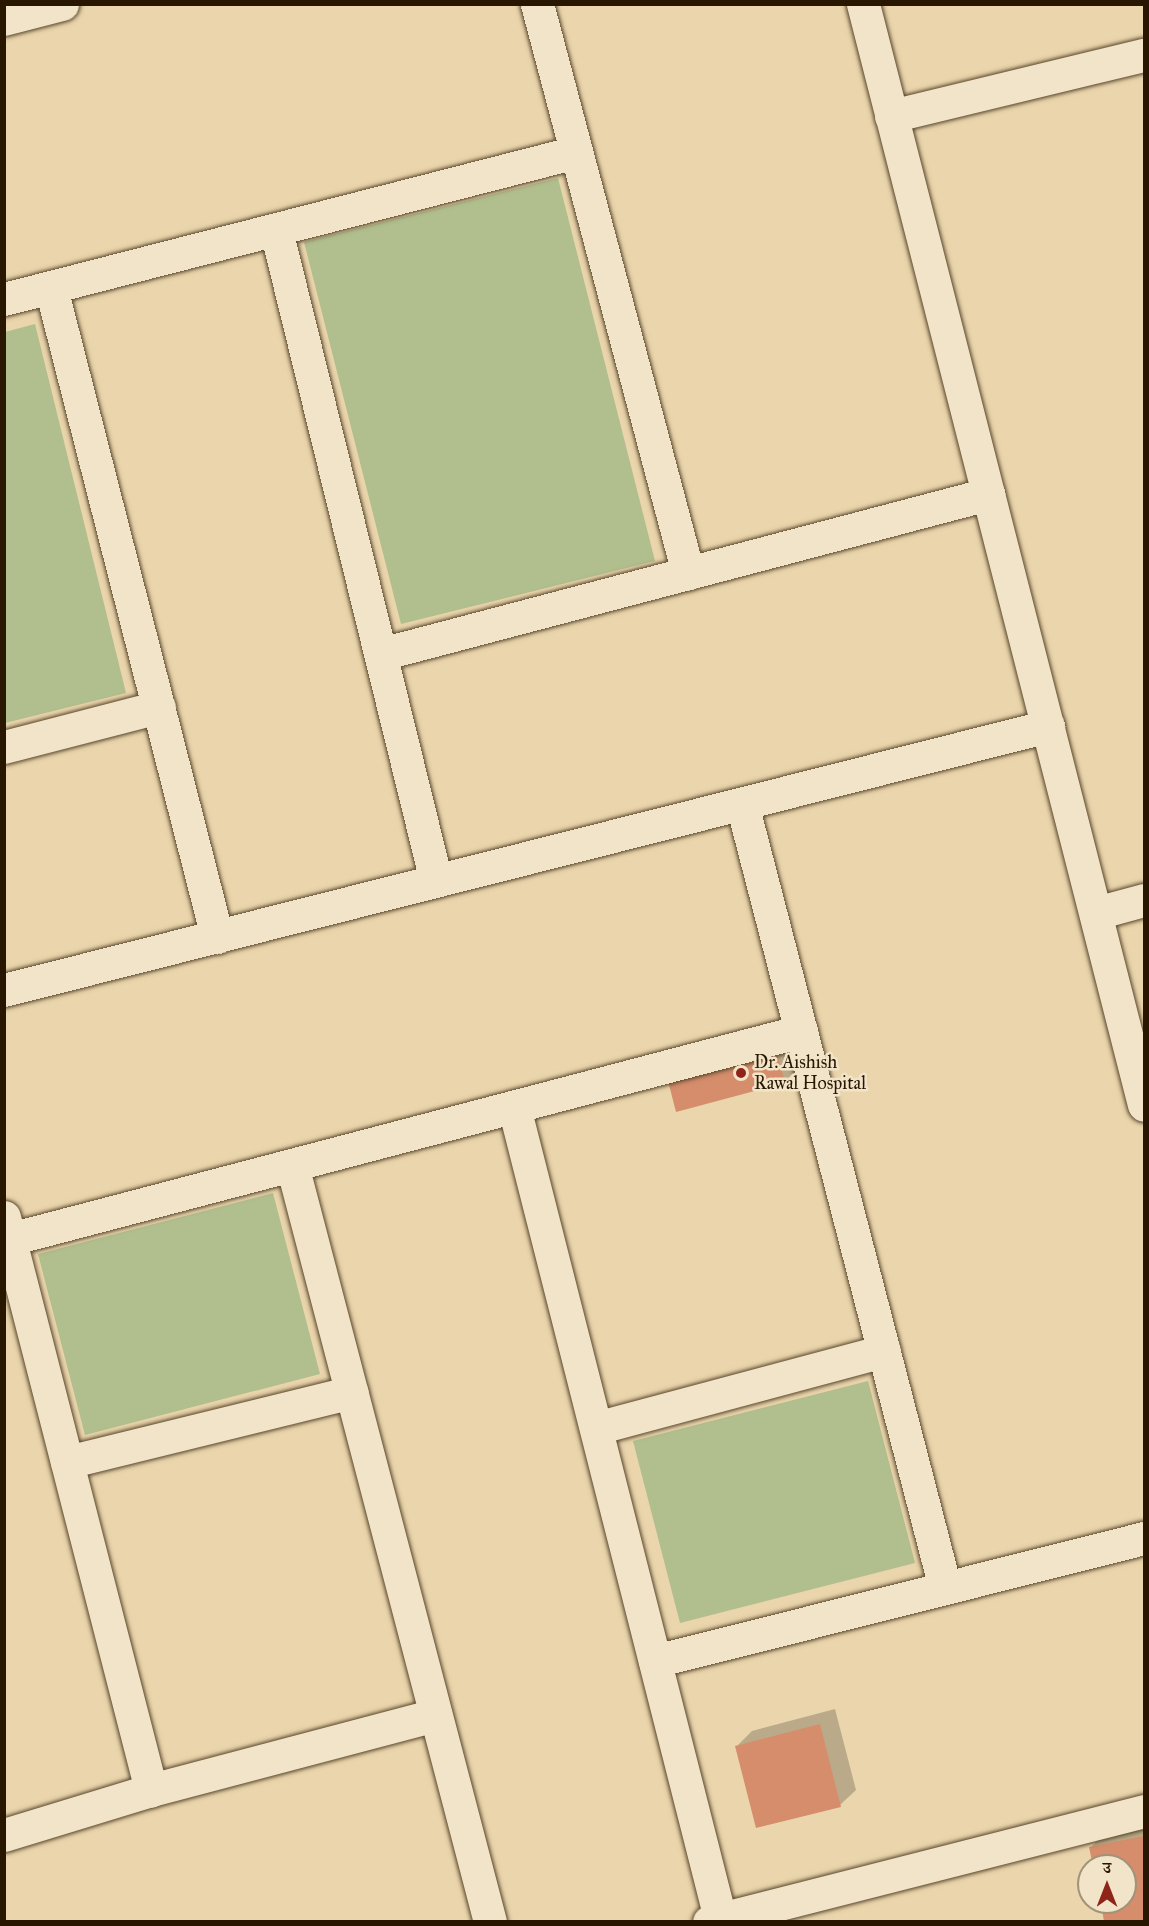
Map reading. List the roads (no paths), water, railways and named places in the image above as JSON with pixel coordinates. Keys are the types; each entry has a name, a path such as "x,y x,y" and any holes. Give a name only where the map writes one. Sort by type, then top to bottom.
{"street":[{"path":"4,19 62,4"},
{"path":"537,4 688,573"},
{"path":"863,4 1144,1105"},
{"path":"891,116 1144,55"},
{"path":"4,299 576,152"},
{"path":"276,230 436,881"},
{"path":"51,288 218,937"},
{"path":"381,654 988,494"},
{"path":"4,747 159,707"},
{"path":"4,990 1048,726"},
{"path":"742,804 945,1588"},
{"path":"1096,913 1144,900"},
{"path":"151,1790 7,1228 292,1165 801,1031"},
{"path":"514,1107 655,1661 717,1921 1144,1811"},
{"path":"292,1165 490,1922"},
{"path":"596,1428 884,1351"},
{"path":"67,1462 352,1392"},
{"path":"655,1661 1144,1538"},
{"path":"4,1834 151,1790 435,1715"}],"place":[{"name":"Dr. Aishish Rawal Hospital","path":"741,1073"}]}
